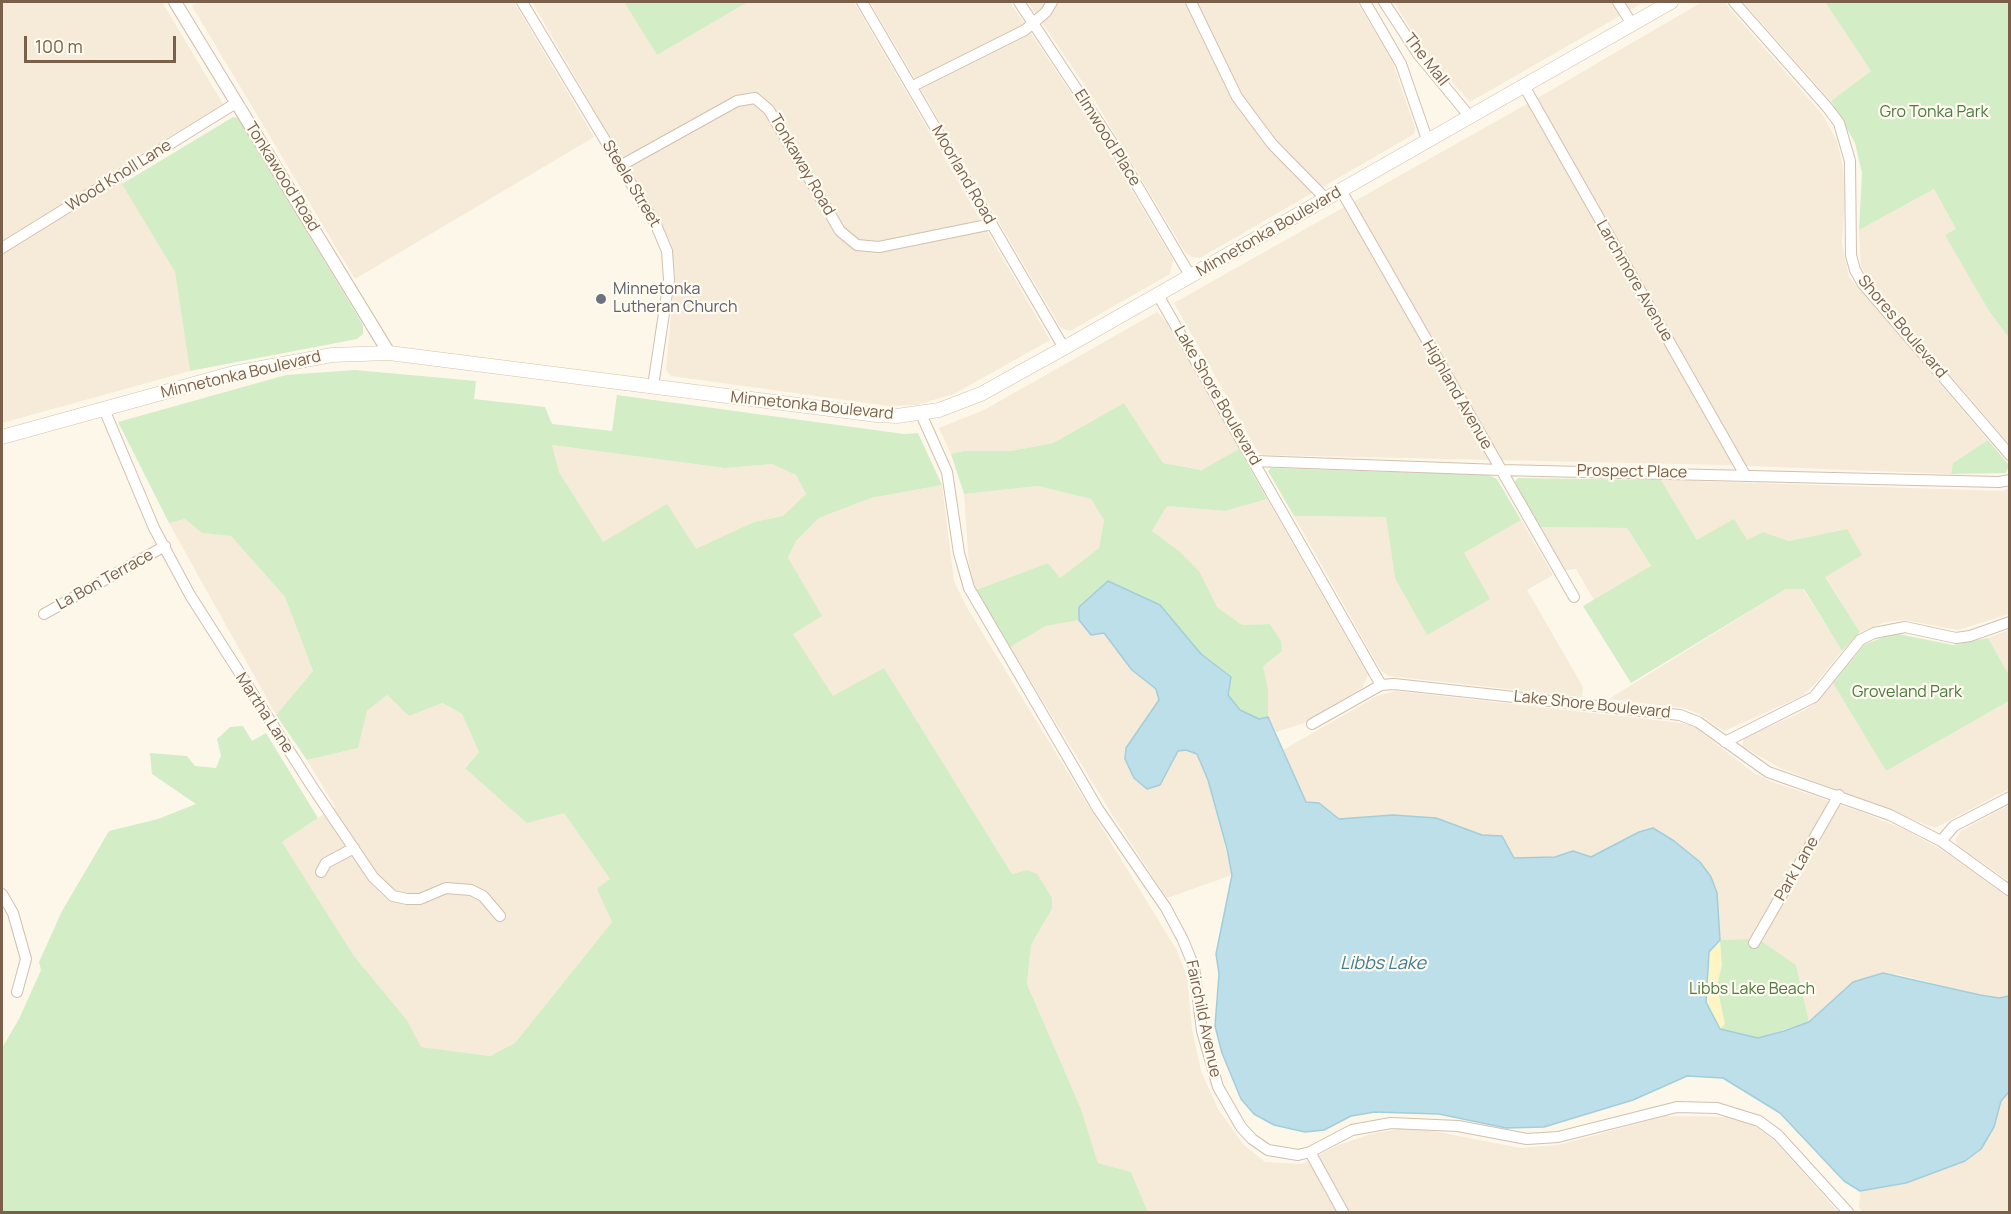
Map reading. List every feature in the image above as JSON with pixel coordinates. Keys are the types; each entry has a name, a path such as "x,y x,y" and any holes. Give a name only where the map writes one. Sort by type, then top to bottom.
{"main road":[{"name":"Minnetonka Boulevard","path":"2,436 234,374 332,355 389,353 878,415 921,414 957,404 1064,348 1671,2"}],"street":[{"name":"Tonkawood Road","path":"174,2 389,353"},
{"name":"Steele Street","path":"522,2 656,225 667,251 669,280 653,386"},
{"name":"Moorland Road","path":"862,2 1064,348"},
{"name":"Elmwood Place","path":"1019,2 1111,141 1191,277"},
{"path":"912,86 1033,24 1046,12 1052,2"},
{"path":"1191,2 1237,97 1272,144 1327,200"},
{"name":"The Mall","path":"1365,2 1401,64 1428,142"},
{"name":"The Mall","path":"1384,2 1419,54 1470,117"},
{"path":"1618,2 1632,24"},
{"name":"Shores Boulevard","path":"1734,2 1839,123 1851,161 1851,255 1855,270 1863,284 2010,455"},
{"name":"Larchmore Avenue","path":"1524,86 1745,475"},
{"name":"Tonkaway Road","path":"620,166 737,102 746,98 755,98 770,110 840,231 857,245 879,247 992,224"},
{"name":"Wood Knoll Lane","path":"2,248 236,103"},
{"name":"Highland Avenue","path":"1341,192 1574,597"},
{"name":"Lake Shore Boulevard","path":"1158,295 1381,685 1680,715 1698,722 1768,772 1839,795 1890,815 1941,841 2010,891"},
{"name":"Martha Lane","path":"104,409 154,528 195,602 382,888 393,896 407,899 420,898 446,888 465,889 483,896 500,916"},
{"name":"Fairchild Avenue","path":"921,414 947,472 958,553 969,588 1098,809 1166,908 1183,940 1194,967 1205,1040 1218,1088 1241,1127 1269,1150 1298,1155 1311,1152 1352,1130 1391,1123 1458,1126 1527,1139 1558,1137 1677,1107 1717,1108 1759,1121 1778,1135 1848,1212"},
{"name":"Prospect Place","path":"1254,461 1500,470 1999,482 2010,480"},
{"name":"La Bon Terrace","path":"44,614 165,546"},
{"path":"1725,742 1814,697 1860,640 1874,633 1905,627 1956,638 1970,636 2010,622"},
{"path":"1312,724 1381,685"},
{"name":"Park Lane","path":"1754,943 1839,795"},
{"path":"1941,841 1954,826 2010,797"},
{"path":"321,872 326,863 354,848"},
{"path":"2,894 13,913 26,959 17,992"},
{"path":"1311,1152 1343,1212"}],"shaded area":[{"path":"2,2 162,2 223,104 115,170 175,272 190,371 2,423"},
{"path":"200,2 514,2 594,137 355,279 192,6"},
{"path":"532,2 624,2 657,55 748,2 854,2 1050,340 954,394 916,405 889,406 671,376 666,370 675,273 671,243"},
{"path":"870,2 1010,2 1099,135 1173,260 1170,274 1070,331 1061,328"},
{"path":"1028,2 1357,2 1392,61 1415,128 1414,134 1200,258 1192,257 1185,252 1094,99"},
{"path":"1394,2 1644,2 1470,102 1424,51"},
{"path":"1702,2 1724,2 1823,115 1837,141 1843,167 1845,194 1842,243 1849,277 1988,440 1953,463 1951,474 1726,465 1263,455 1258,452 1174,303 1541,96"},
{"path":"1743,2 1825,2 1871,71 1831,101"},
{"path":"1934,189 1956,229 1946,235 1989,311 2009,338 2009,444 1867,278 1861,266 1859,230"},
{"path":"1157,312 1166,322 1239,449 1205,470 1163,463 1124,403 1053,443 1011,451 964,451 951,454 939,428 984,410"},
{"path":"552,445 725,468 772,464 796,475 806,494 783,516 754,522 696,550 667,505 603,543 559,472"},
{"path":"1661,480 2003,491 2009,488 2009,614 1958,630 1904,620 1885,622 1860,632 1825,576 1847,529 1789,541 1763,532 1747,540 1697,540"},
{"path":"942,485 954,581 966,606 1176,949 1187,976 1192,1029 1201,1071 1218,1109 1243,1144 1265,1162 1302,1164 1336,1146 1371,1134 1399,1129 1433,1131 1520,1148 1558,1145 1666,1116 1736,1117 1754,1125 1776,1142 1838,1212 1148,1212 1131,1172 1098,1163 1081,1109 1027,984 1031,945 1052,909 1027,870 1012,874 884,668 833,697 793,634 788,558 796,541 819,518 871,498"},
{"path":"1038,486 1091,499 1104,520 1099,548 1060,578 1048,563 976,590 969,565 964,494"},
{"path":"1267,499 1368,675 1362,688 1304,723 1276,732 1268,717 1268,690 1262,672 1263,665 1282,651 1281,641 1270,624 1242,625 1217,607 1199,571 1152,531 1167,506 1225,511"},
{"path":"1294,516 1386,517 1395,578 1464,553 1521,520 1553,575 1527,590 1583,687 1582,697 1389,676 1381,671"},
{"path":"185,519 202,533 231,536 285,597 313,671 276,715 169,523"},
{"path":"1540,527 1627,528 1651,567 1594,600 1576,569 1565,570"},
{"path":"1786,589 1803,589 1842,651 1814,685 1800,697 1724,731 1699,714 1684,708 1609,699"},
{"path":"1079,620 1091,635 1104,633 1132,670 1156,689 1159,700 1126,748 1160,785 1178,751 1186,750 1197,754 1208,780 1232,875 1167,898 1113,816 1010,647 1046,626"},
{"path":"2009,630 2009,675 1988,638"},
{"path":"1833,683 1886,771 2009,701 2009,789 1935,828 1780,768 1742,746 1744,738 1800,713 1815,703"},
{"path":"1396,691 1682,723 1694,727 1754,773 1770,781 1904,829 1944,851 2009,898 2009,996 1999,998 1980,995 1897,974 1853,982 1809,1022 1796,965 1746,939 1720,940 1717,893 1653,828 1639,832 1591,857 1573,851 1555,857 1514,858 1502,836 1482,835 1436,818 1393,815 1339,819 1319,803 1306,802 1283,750 1377,696"},
{"path":"387,695 409,716 441,703 462,714 479,752 465,767 564,813 610,879 598,890 612,922 515,1043 490,1056 421,1047 407,1020 354,956 282,842 335,807 307,760 358,748 367,711"},
{"path":"2009,805 2009,881 1958,846 1955,840 1961,831"},
{"path":"2009,1092 2009,1212 1864,1212 1859,1208 1860,1191 1906,1183 1965,1161 1994,1127 2001,1101"}],"green space":[{"path":"624,2 748,2 657,55"},
{"name":"Gro Tonka Park","path":"1825,2 2009,2 2009,338 1989,311 1945,235 1956,229 1934,189 1859,230 1862,173 1855,143 1831,101 1871,71"},
{"path":"233,117 238,118 363,325 363,334 357,339 190,371 175,272 122,184"},
{"path":"355,370 476,381 474,399 545,407 552,424 612,431 617,395 904,434 918,433 942,485 871,498 819,518 796,541 788,558 822,616 793,634 833,696 884,668 1012,874 1027,870 1037,874 1052,898 1052,909 1031,945 1027,984 1081,1109 1098,1163 1131,1172 1148,1212 2,1212 2,1048 19,1019 41,970 39,962 62,911 109,831 158,819 196,804 152,774 150,753 187,756 195,766 216,768 221,756 217,739 230,727 243,726 252,741 266,733 318,818 282,842 354,956 407,1020 421,1047 490,1056 515,1043 612,922 597,889 610,879 564,813 527,823 465,768 479,752 462,714 442,703 409,716 387,695 367,711 358,748 307,760 276,715 313,671 285,597 231,536 202,533 185,519 169,523 118,422 286,375","holes":["552,445 725,468 772,464 796,475 806,494 783,516 754,522 696,549 667,504 603,542 559,472"]},
{"path":"1124,403 1163,463 1202,470 1239,449 1267,499 1225,511 1167,506 1152,531 1180,552 1199,571 1217,607 1242,625 1270,624 1281,641 1282,651 1263,666 1268,690 1268,717 1259,719 1240,710 1228,695 1231,677 1201,654 1160,605 1079,607 1079,620 1046,626 1010,647 976,590 1048,563 1060,578 1099,548 1104,520 1091,499 1038,486 964,494 951,454 964,451 1011,451 1053,443"},
{"path":"1988,440 2009,465 2006,473 1951,474 1953,463"},
{"path":"1271,468 1489,475 1497,479 1521,520 1464,553 1490,599 1427,635 1395,578 1386,517 1294,516 1268,471"},
{"path":"1518,478 1661,480 1697,540 1734,519 1747,540 1763,532 1789,541 1847,529 1862,555 1825,577 1860,632 1842,651 1804,589 1786,589 1631,683 1583,606 1651,566 1627,528 1540,527 1514,483"},
{"name":"Groveland Park","path":"1898,634 1953,645 1988,638 2009,675 2009,701 1886,771 1833,683 1864,645"},
{"name":"Libbs Lake Beach","path":"1720,940 1761,941 1796,965 1809,1022 1758,1038 1720,1029 1709,952"}],"sand":[{"path":"1720,940 1722,965 1717,986 1725,1024 1720,1029 1706,1002 1709,952"}],"water":[{"name":"Libbs Lake","path":"1108,581 1160,605 1201,654 1231,677 1228,695 1240,710 1259,719 1268,717 1306,802 1319,803 1339,819 1393,815 1436,818 1482,835 1502,836 1514,858 1555,857 1573,851 1591,857 1639,832 1653,828 1674,841 1700,862 1711,877 1717,893 1720,940 1709,952 1706,1002 1720,1029 1758,1038 1784,1031 1809,1022 1853,982 1883,973 1980,995 1999,998 2009,996 2009,1092 2001,1101 1994,1127 1981,1149 1965,1161 1906,1183 1860,1191 1844,1181 1780,1113 1723,1078 1687,1076 1633,1100 1544,1127 1506,1128 1439,1114 1375,1112 1351,1116 1324,1130 1305,1132 1274,1125 1254,1114 1241,1099 1222,1053 1215,1026 1219,974 1216,954 1232,875 1227,849 1208,780 1197,754 1186,750 1178,751 1160,785 1147,789 1134,778 1125,759 1126,748 1159,700 1156,689 1132,670 1104,633 1091,635 1079,620 1079,607"}],"place":[{"name":"Minnetonka Lutheran Church","path":"601,299"}]}
